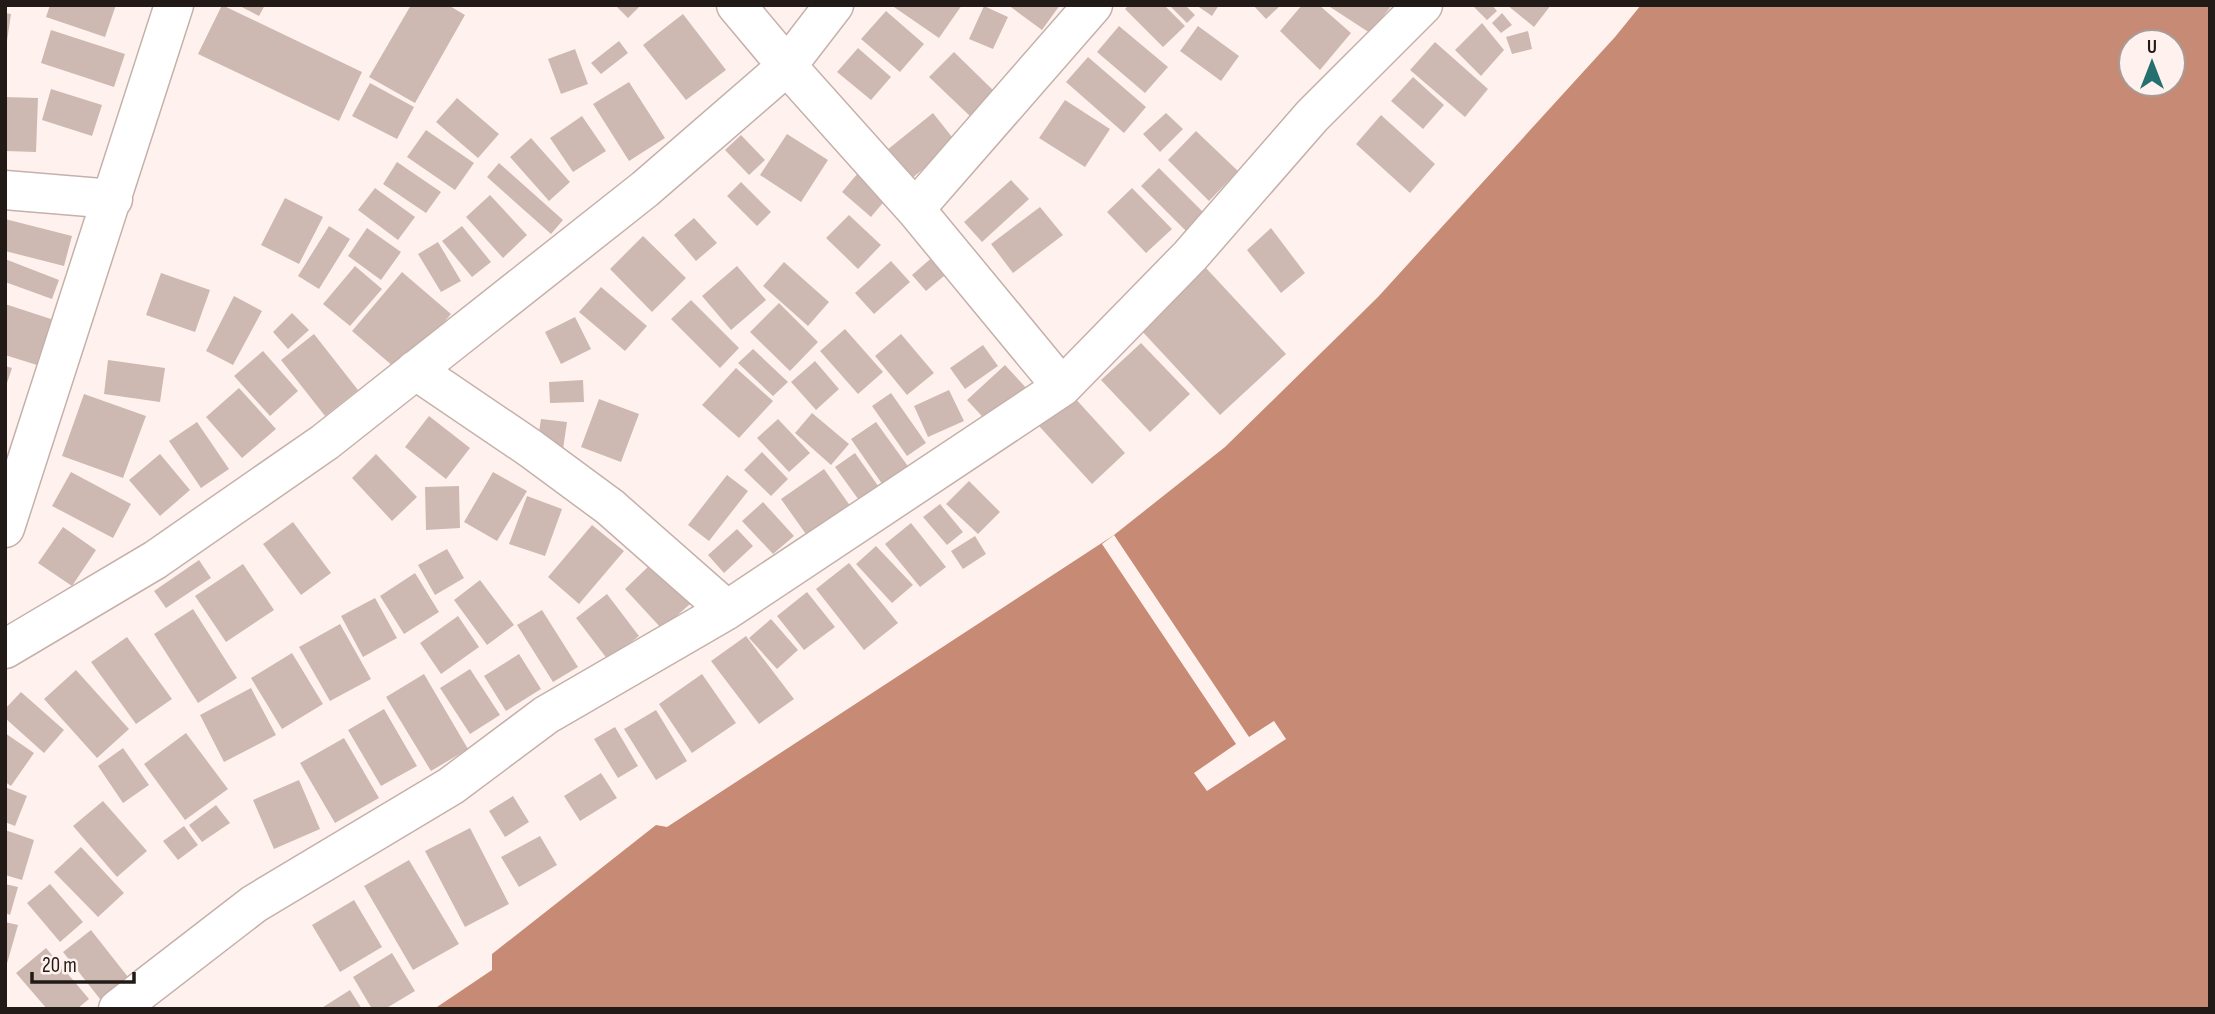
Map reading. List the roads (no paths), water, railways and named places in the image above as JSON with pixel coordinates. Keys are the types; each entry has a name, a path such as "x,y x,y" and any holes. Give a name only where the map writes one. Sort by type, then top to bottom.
{"street":[{"path":"5,528 174,5"},
{"path":"736,5 915,209 1062,387"},
{"path":"5,649 155,560 325,442 645,189 787,66 834,5"},
{"path":"915,209 1093,5"},
{"path":"118,1009 254,904 451,786 546,715 727,610 1062,387 1190,256 1312,116 1423,5"},
{"path":"5,190 113,199"},
{"path":"415,370 530,448 610,507 727,610"}]}
